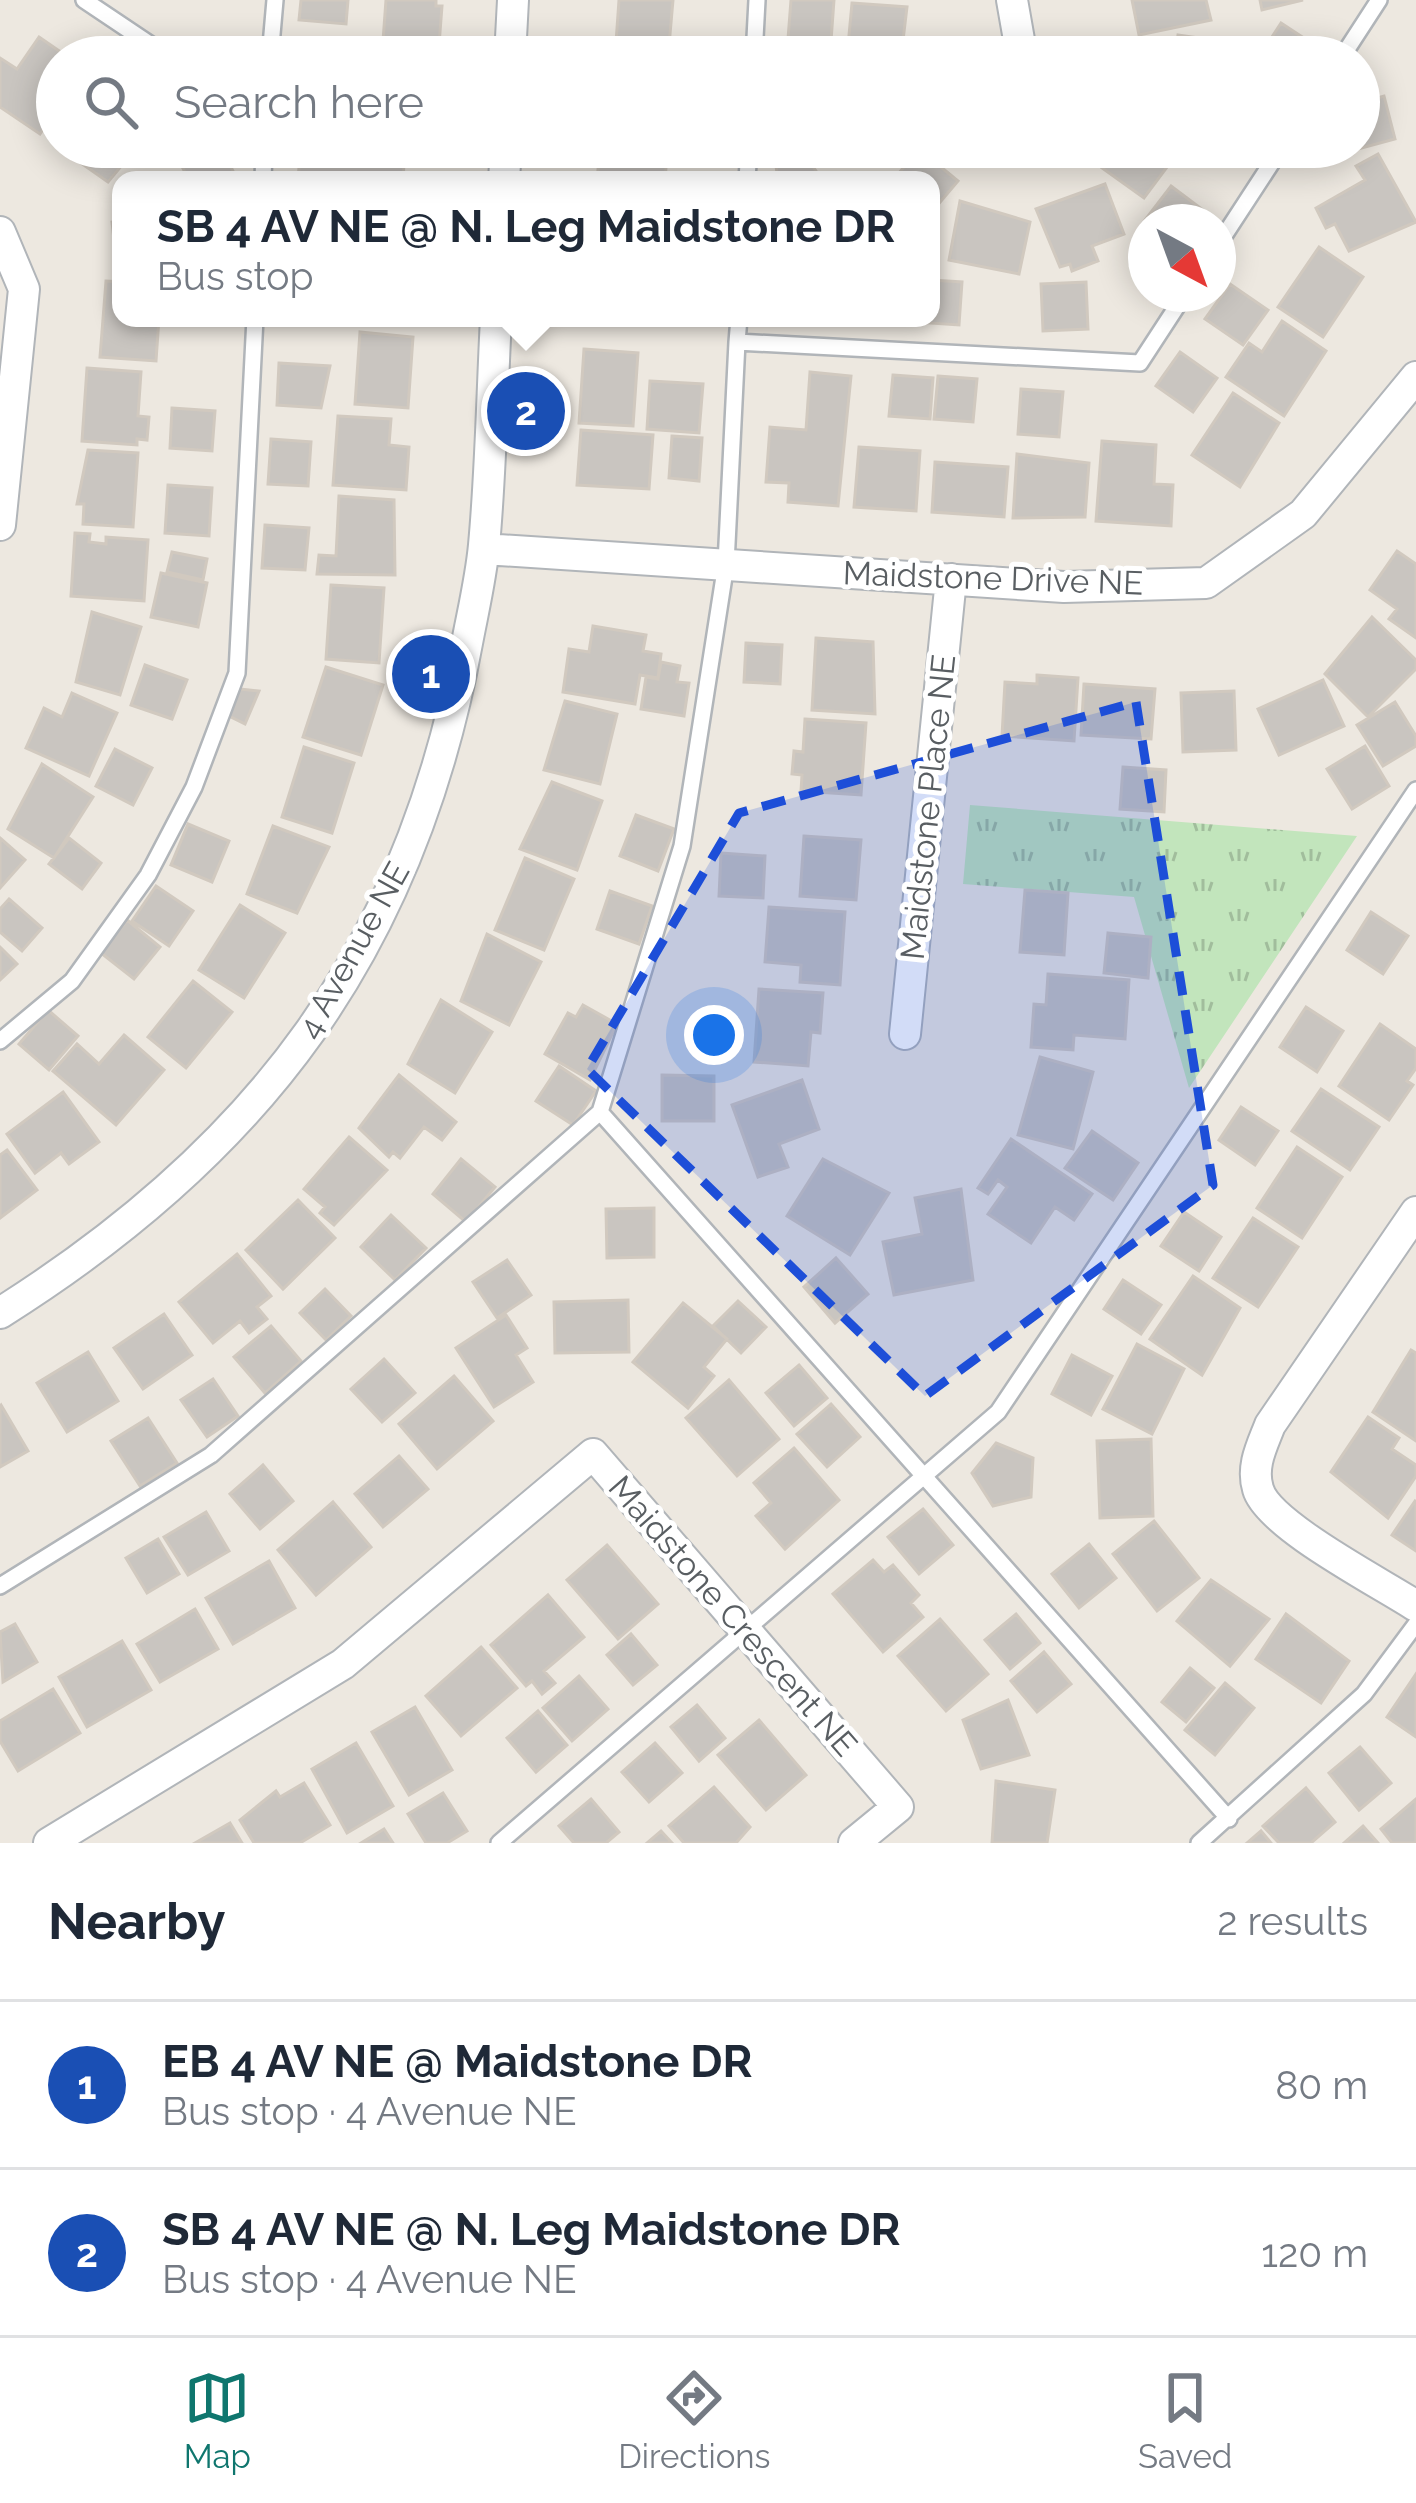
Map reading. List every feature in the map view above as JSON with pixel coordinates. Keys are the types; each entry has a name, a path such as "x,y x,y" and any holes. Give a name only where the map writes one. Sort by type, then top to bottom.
{"street":[{"path":"511,36 513,0"},
{"path":"1012,0 1018,36"},
{"path":"0,232 24,290 0,525"},
{"name":"4 Avenue NE","path":"0,1313 122,1225 226,1137 319,1024 396,888 448,743 484,549 496,327"},
{"name":"Maidstone Drive NE","path":"484,549 1064,587 1206,583 1304,514 1416,377"},
{"name":"Maidstone Place NE","path":"905,1034 951,579"},
{"path":"1416,1212 1270,1425 1256,1460 1258,1492 1283,1520 1416,1606"},
{"name":"Maidstone Crescent NE","path":"49,1843 343,1664 593,1454 898,1807 854,1843"}],"lane":[{"path":"84,0 138,36"},
{"path":"271,36 274,0"},
{"path":"755,36 758,0"},
{"path":"1356,36 1379,0"},
{"path":"1236,217 1268,168"},
{"path":"737,342 1140,363 1173,312"},
{"path":"0,1041 72,981 148,875 194,787 237,673 256,327"},
{"path":"0,1586 211,1455 600,1112 682,845 726,564 738,327"},
{"path":"499,1843 998,1412 1416,790"},
{"path":"600,1112 1229,1819"},
{"path":"1199,1843 1364,1694 1416,1624"}],"highlighted area":[{"path":"1136,702 1213,1185 925,1396 587,1069 739,813"}],"green space":[{"path":"970,805 1357,836 1189,1088 1134,897 963,884"}],"building":[{"path":"301,0 348,0 346,24 299,20"},
{"path":"386,0 436,0 436,6 442,6 440,36 383,36"},
{"path":"619,0 673,0 670,36 616,36"},
{"path":"791,0 834,0 831,36 788,36"},
{"path":"1132,0 1206,0 1211,20 1139,35"},
{"path":"1260,0 1303,0 1262,10"},
{"path":"852,3 907,7 904,36 849,36"},
{"path":"1281,23 1301,36 1273,36"},
{"path":"36,41 36,131 0,107 0,58 17,69"},
{"path":"1384,96 1395,139 1380,143 1380,97"},
{"path":"1380,158 1416,222 1349,251 1335,224 1326,228 1316,208 1365,180 1357,168 1380,168"},
{"path":"88,168 120,168 112,171 108,182"},
{"path":"183,168 233,171 184,171"},
{"path":"299,168 404,168 404,171"},
{"path":"598,168 666,168 666,171"},
{"path":"776,168 816,171 777,171"},
{"path":"942,168 958,181 940,202 940,171 901,171"},
{"path":"1102,168 1166,168 1144,198"},
{"path":"1105,184 1124,234 1092,246 1098,261 1072,271 1070,264 1060,267 1036,209"},
{"path":"1171,186 1195,204 1157,204"},
{"path":"960,201 1030,222 1019,274 949,260"},
{"path":"1319,247 1363,277 1323,337 1278,307"},
{"path":"106,281 112,281 112,327 158,327 156,361 100,357"},
{"path":"940,281 962,282 959,325 940,324"},
{"path":"1086,282 1088,329 1043,331 1041,284"},
{"path":"1236,288 1268,310 1243,345 1205,319 1210,312 1236,312"},
{"path":"1282,321 1326,351 1284,416 1226,377 1249,343 1262,352"},
{"path":"360,332 413,337 408,408 355,404"},
{"path":"584,349 638,353 633,426 579,423"},
{"path":"1180,352 1217,378 1193,412 1156,386"},
{"path":"279,363 330,366 321,408 277,405"},
{"path":"87,368 141,372 138,416 149,417 147,440 137,439 137,445 82,441"},
{"path":"810,372 851,376 838,506 788,502 789,483 766,482 770,427 806,430"},
{"path":"893,375 933,378 930,419 889,416"},
{"path":"938,376 977,379 973,422 934,419"},
{"path":"650,381 703,384 699,433 647,429"},
{"path":"1021,389 1063,392 1059,437 1018,434"},
{"path":"1233,393 1279,423 1240,487 1192,455"},
{"path":"172,408 215,411 212,451 170,448"},
{"path":"338,416 391,419 389,445 409,447 406,490 333,485"},
{"path":"581,430 653,435 649,489 577,485"},
{"path":"672,436 702,438 699,481 669,478"},
{"path":"271,439 311,442 308,486 268,484"},
{"path":"1102,441 1156,445 1154,484 1173,485 1171,526 1096,521"},
{"path":"859,447 920,451 916,511 854,507"},
{"path":"88,450 138,453 133,527 83,524 84,504 77,504"},
{"path":"1017,454 1089,463 1085,517 1013,518"},
{"path":"935,462 1008,467 1004,517 932,512"},
{"path":"168,485 212,488 209,536 165,533"},
{"path":"339,496 394,500 395,575 317,574 319,555 336,556"},
{"path":"265,525 309,528 305,570 262,568"},
{"path":"75,533 90,534 89,542 106,544 106,537 148,540 144,601 71,596"},
{"path":"1397,551 1416,564 1416,638 1389,619 1397,609 1370,590"},
{"path":"172,552 207,559 203,580 167,572"},
{"path":"161,573 207,583 198,627 151,617"},
{"path":"331,585 384,588 379,663 326,659"},
{"path":"92,612 141,627 120,695 76,682"},
{"path":"1372,617 1416,660 1416,669 1368,717 1325,674"},
{"path":"593,626 646,635 643,651 661,654 658,678 640,675 635,704 563,692 569,649 589,652"},
{"path":"816,638 873,642 875,714 812,710"},
{"path":"746,643 782,645 780,684 744,682"},
{"path":"661,662 680,666 677,682 689,683 684,716 641,709 646,677 658,679"},
{"path":"145,665 187,680 172,719 131,705"},
{"path":"326,667 383,685 361,755 303,737"},
{"path":"1037,675 1078,678 1074,741 1002,736 1005,682 1037,684"},
{"path":"1323,680 1344,726 1279,755 1258,709"},
{"path":"1084,684 1155,689 1151,739 1081,735"},
{"path":"240,689 259,691 245,724 229,716"},
{"path":"1234,691 1236,750 1183,752 1181,693"},
{"path":"72,693 117,713 89,776 26,748 44,708 62,717"},
{"path":"565,701 617,714 600,784 544,770"},
{"path":"1395,702 1416,736 1416,746 1383,766 1357,725"},
{"path":"805,719 866,723 861,795 801,791 802,775 792,774 794,751 803,752"},
{"path":"1365,746 1389,786 1352,809 1327,769"},
{"path":"304,747 354,763 332,833 282,817"},
{"path":"115,749 152,768 133,805 96,786"},
{"path":"42,764 93,797 54,858 8,829"},
{"path":"1123,767 1166,770 1164,812 1120,809"},
{"path":"552,782 602,801 577,870 520,849"},
{"path":"636,815 674,829 658,871 620,856"},
{"path":"188,824 229,841 212,882 171,865"},
{"path":"273,826 329,847 297,913 247,894"},
{"path":"804,836 861,840 856,900 800,896"},
{"path":"0,838 25,860 0,888"},
{"path":"69,838 101,863 82,889 49,864"},
{"path":"721,853 765,856 763,898 719,896"},
{"path":"525,858 574,879 544,950 495,930"},
{"path":"156,886 193,911 169,946 132,921"},
{"path":"1025,890 1068,893 1064,955 1020,952"},
{"path":"610,891 652,906 639,944 597,929"},
{"path":"9,899 42,928 22,951 0,932 0,909"},
{"path":"240,905 285,933 244,998 199,970"},
{"path":"769,907 845,912 840,985 800,982 801,965 765,962"},
{"path":"1371,912 1408,936 1383,974 1347,950"},
{"path":"127,920 160,947 134,979 101,953"},
{"path":"1108,933 1151,937 1148,978 1104,973"},
{"path":"487,934 541,962 509,1025 461,1001"},
{"path":"0,947 17,964 0,980"},
{"path":"1048,974 1129,980 1125,1039 1074,1035 1073,1050 1031,1047 1034,1004 1046,1005"},
{"path":"193,981 232,1012 186,1068 148,1037"},
{"path":"759,989 823,993 820,1033 811,1032 808,1066 754,1062"},
{"path":"441,1000 492,1032 455,1093 408,1064"},
{"path":"583,1005 617,1024 590,1080 545,1054 568,1013 576,1017"},
{"path":"1306,1007 1343,1031 1317,1072 1280,1047"},
{"path":"48,1010 78,1036 49,1070 19,1044"},
{"path":"1380,1024 1416,1049 1416,1068 1407,1081 1413,1085 1389,1120 1339,1086"},
{"path":"124,1035 164,1070 116,1125 53,1071 77,1044 99,1064"},
{"path":"1040,1057 1093,1072 1073,1149 1018,1135"},
{"path":"559,1066 596,1091 573,1125 536,1101"},
{"path":"399,1075 456,1122 442,1140 424,1127 400,1158 393,1152 389,1157 359,1128"},
{"path":"662,1075 714,1076 714,1121 662,1121"},
{"path":"802,1080 819,1129 779,1144 788,1167 758,1177 732,1105"},
{"path":"1321,1089 1379,1127 1350,1170 1292,1131"},
{"path":"63,1092 99,1142 69,1164 61,1153 35,1173 7,1134"},
{"path":"1241,1107 1278,1131 1255,1165 1219,1140"},
{"path":"1092,1131 1138,1163 1113,1200 1065,1168"},
{"path":"349,1137 387,1170 334,1225 320,1213 325,1207 304,1189"},
{"path":"1011,1139 1092,1194 1074,1220 1055,1207 1031,1243 988,1214 1007,1187 998,1180 988,1194 978,1188"},
{"path":"1297,1147 1342,1177 1302,1238 1257,1208"},
{"path":"7,1150 37,1190 0,1218 0,1155"},
{"path":"461,1159 495,1187 466,1222 433,1194"},
{"path":"823,1159 889,1193 850,1255 787,1216"},
{"path":"961,1189 973,1280 894,1295 883,1242 922,1234 915,1198"},
{"path":"298,1200 335,1238 283,1289 246,1250"},
{"path":"654,1208 654,1257 607,1258 606,1209"},
{"path":"1184,1212 1221,1237 1199,1271 1161,1246"},
{"path":"391,1215 426,1248 395,1280 361,1247"},
{"path":"1253,1218 1298,1247 1258,1307 1213,1278"},
{"path":"237,1254 271,1296 257,1307 267,1319 249,1333 240,1321 213,1343 179,1302"},
{"path":"836,1258 868,1294 835,1323 804,1287"},
{"path":"507,1260 531,1295 497,1318 473,1282"},
{"path":"1193,1276 1240,1308 1202,1375 1150,1339"},
{"path":"1123,1280 1161,1305 1141,1334 1104,1309"},
{"path":"325,1289 351,1316 326,1340 300,1313"},
{"path":"628,1300 629,1352 555,1353 554,1302"},
{"path":"738,1301 766,1327 741,1353 713,1326"},
{"path":"683,1303 727,1339 704,1367 714,1376 688,1408 633,1362"},
{"path":"164,1314 192,1355 143,1389 114,1348"},
{"path":"506,1315 527,1348 516,1355 533,1382 494,1407 456,1348"},
{"path":"271,1326 301,1361 265,1393 234,1357"},
{"path":"1137,1344 1184,1369 1152,1434 1103,1409"},
{"path":"1411,1350 1416,1353 1416,1441 1373,1412"},
{"path":"88,1352 118,1401 67,1432 37,1383"},
{"path":"1072,1355 1112,1376 1091,1415 1052,1394"},
{"path":"384,1359 415,1393 382,1422 351,1389"},
{"path":"799,1365 827,1398 794,1426 766,1393"},
{"path":"454,1376 493,1421 437,1469 399,1424"},
{"path":"213,1379 238,1416 207,1437 181,1400"},
{"path":"729,1380 779,1439 737,1476 686,1418"},
{"path":"831,1404 860,1437 827,1467 797,1434"},
{"path":"0,1406 28,1451 0,1467"},
{"path":"1368,1417 1399,1438 1392,1449 1416,1465 1416,1476 1388,1518 1331,1472"},
{"path":"148,1418 177,1463 140,1486 111,1441"},
{"path":"1151,1439 1153,1516 1100,1518 1097,1441"},
{"path":"996,1443 1033,1458 1031,1497 993,1506 972,1473"},
{"path":"794,1448 839,1500 785,1549 756,1516 771,1503 754,1483"},
{"path":"399,1456 428,1489 383,1527 355,1494"},
{"path":"263,1465 293,1501 260,1529 230,1494"},
{"path":"333,1502 371,1547 316,1595 278,1550"},
{"path":"1416,1502 1416,1551 1392,1535"},
{"path":"923,1509 953,1545 919,1574 888,1537"},
{"path":"206,1512 229,1551 188,1575 164,1537"},
{"path":"1154,1521 1199,1578 1157,1611 1113,1554"},
{"path":"158,1539 179,1574 147,1593 126,1558"},
{"path":"1089,1544 1116,1578 1079,1608 1052,1574"},
{"path":"607,1545 658,1604 618,1639 567,1580"},
{"path":"873,1560 884,1572 893,1565 919,1595 911,1603 923,1617 883,1652 833,1594"},
{"path":"269,1561 295,1608 233,1644 206,1598"},
{"path":"1211,1580 1269,1619 1230,1666 1177,1621"},
{"path":"548,1595 584,1637 544,1671 555,1683 542,1694 532,1681 526,1686 491,1645"},
{"path":"195,1609 218,1649 160,1682 137,1644"},
{"path":"1016,1614 1040,1643 1010,1669 985,1640"},
{"path":"1286,1614 1349,1661 1321,1703 1256,1659"},
{"path":"940,1619 988,1674 946,1711 898,1656"},
{"path":"15,1624 37,1662 3,1682 0,1632"},
{"path":"631,1634 657,1665 633,1685 607,1655"},
{"path":"122,1641 151,1690 87,1727 59,1677"},
{"path":"481,1647 517,1688 461,1736 426,1696"},
{"path":"1044,1652 1071,1684 1037,1712 1011,1681"},
{"path":"1190,1668 1214,1688 1186,1722 1162,1702"},
{"path":"1416,1674 1416,1737 1387,1717"},
{"path":"579,1676 608,1709 572,1741 543,1708"},
{"path":"1225,1683 1254,1708 1215,1755 1185,1730"},
{"path":"53,1689 80,1733 18,1771 0,1741 0,1721"},
{"path":"1008,1700 1029,1755 981,1769 963,1720"},
{"path":"697,1705 725,1738 699,1761 671,1727"},
{"path":"415,1707 452,1770 409,1795 372,1732"},
{"path":"538,1711 567,1745 536,1772 507,1738"},
{"path":"759,1720 806,1775 766,1810 718,1755"},
{"path":"356,1743 393,1806 347,1833 312,1769"},
{"path":"655,1743 682,1773 649,1802 622,1772"},
{"path":"1360,1747 1391,1783 1359,1810 1329,1773"},
{"path":"996,1781 1055,1790 1047,1843 992,1843"},
{"path":"304,1783 330,1825 300,1843 254,1843 240,1820 276,1791 280,1797"},
{"path":"714,1787 750,1827 736,1843 684,1843 669,1826"},
{"path":"1306,1788 1335,1822 1311,1843 1279,1843 1263,1826"},
{"path":"443,1793 467,1831 447,1843 426,1843 408,1814"},
{"path":"591,1799 619,1832 606,1843 574,1843 559,1826"},
{"path":"1416,1799 1416,1843 1392,1843 1381,1829"},
{"path":"230,1823 242,1843 195,1843"},
{"path":"1363,1826 1378,1843 1344,1843"},
{"path":"384,1829 393,1843 361,1843"},
{"path":"661,1831 672,1843 647,1843"},
{"path":"1261,1831 1271,1843 1247,1843"}],"place":[{"name":"SB 4 AV NE @ N. Leg Maidstone DR","path":"526,411"},
{"name":"EB 4 AV NE @ Maidstone DR","path":"431,674"}]}
